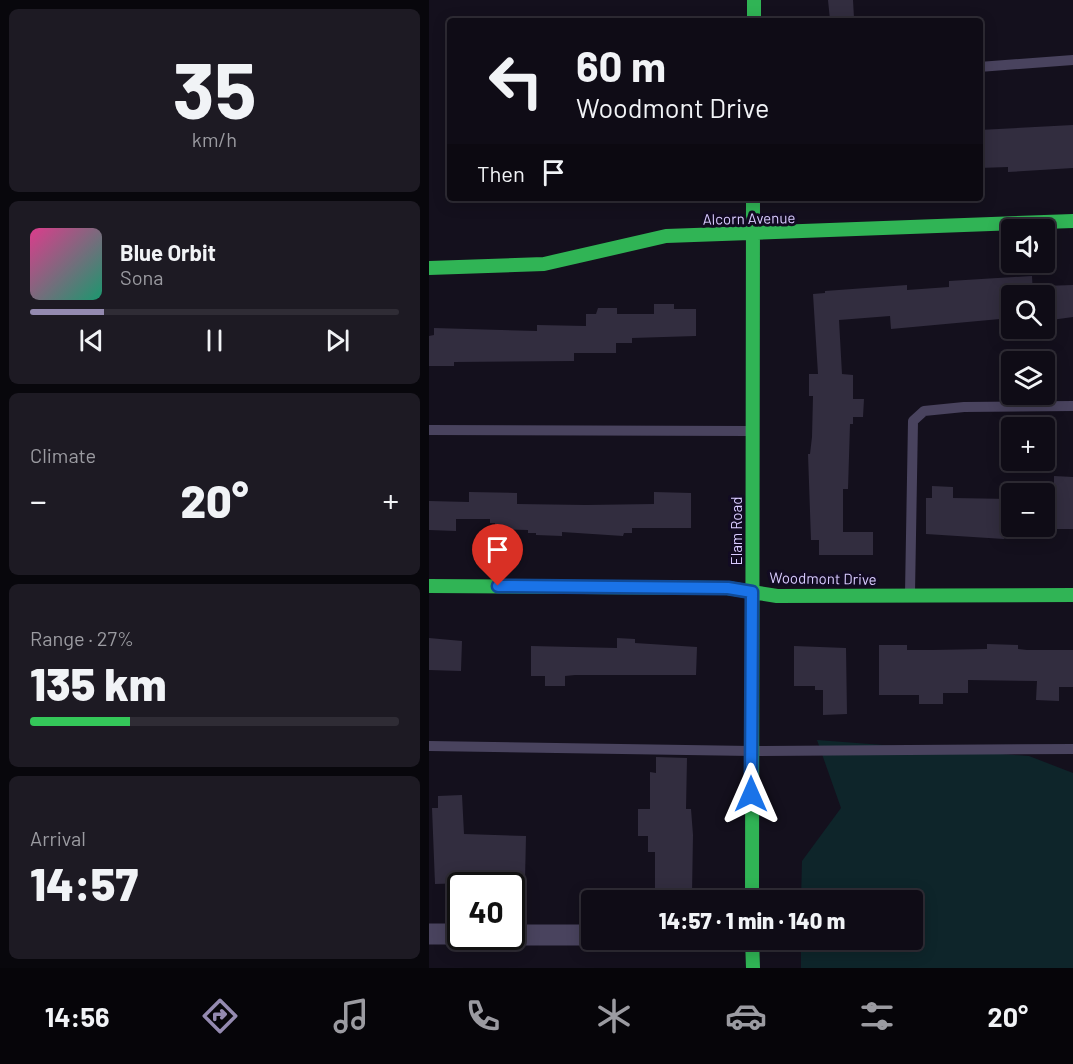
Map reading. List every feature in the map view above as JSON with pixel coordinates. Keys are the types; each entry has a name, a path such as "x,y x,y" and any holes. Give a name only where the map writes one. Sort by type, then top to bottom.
{"street":[{"path":"754,0 754,18"},
{"name":"Elam Road","path":"751,890 753,201"},
{"name":"Alcorn Avenue","path":"429,268 544,264 666,236 1073,221"},
{"name":"Woodmont Drive","path":"429,586 728,588 777,596 1073,595"},
{"path":"429,934 447,934"},
{"path":"525,934 581,935"},
{"path":"752,950 753,968"}],"lane":[{"path":"983,67 1073,60"},
{"path":"909,596 913,421 924,411 964,407 1073,406"},
{"path":"429,430 753,431"},
{"path":"429,746 751,751 1073,749"}],"green space":[{"path":"817,740 1029,756 1073,773 1073,968 801,968 801,950 923,950 923,890 801,890 802,861 841,808"}],"building":[{"path":"828,0 853,0 854,18 830,18"},
{"path":"1073,125 1073,168 1008,172 1008,167 983,168 983,130"},
{"path":"1032,276 1032,285 1001,285 1001,319 891,329 890,316 839,320 842,374 853,375 853,399 864,399 863,417 853,417 853,424 850,424 848,489 843,489 843,532 873,532 873,555 819,555 819,540 811,540 808,454 810,454 812,437 813,396 809,396 809,374 818,374 813,294 825,293 825,291 907,285 907,290 949,287 949,281"},
{"path":"1073,285 1073,317 1055,319 1055,286"},
{"path":"654,304 674,304 674,309 696,309 696,336 632,338 632,343 616,343 616,353 574,353 574,361 454,362 454,366 429,366 429,336 434,335 434,328 537,331 537,325 586,326 586,314 596,314 598,308 617,308 617,314 654,314"},
{"path":"1054,476 1073,477 1073,529 1055,529"},
{"path":"932,486 953,487 953,498 1001,499 1001,537 1004,539 926,534 926,498 932,498"},
{"path":"469,492 517,493 517,504 586,505 654,504 654,492 691,493 691,528 632,528 632,533 624,533 623,536 562,532 562,536 536,535 536,533 528,533 528,530 495,529 495,523 490,523 490,519 456,519 456,531 429,530 429,501 469,502"},
{"path":"429,638 462,641 461,671 429,670"},
{"path":"617,638 635,639 635,643 697,647 696,675 575,675 565,676 565,686 545,686 545,676 531,676 531,646 617,648"},
{"path":"987,644 1018,645 1018,649 1027,650 1073,650 1073,687 1059,687 1059,701 1036,700 1037,681 968,680 968,693 943,693 943,704 919,704 919,695 879,695 879,645 907,645 907,650 932,650 987,649"},
{"path":"794,646 846,648 847,714 823,715 823,690 815,690 815,686 794,686"},
{"path":"656,757 687,758 686,809 691,809 693,835 692,890 655,890 655,852 648,852 648,836 638,836 638,809 650,809 650,772 656,773"},
{"path":"462,795 464,834 526,836 525,880 525,872 447,872 447,884 435,884 432,808 438,808 438,796"}],"traffic: fast":[{"path":"754,0 754,18"},
{"path":"752,890 753,201"},
{"path":"429,268 544,264 666,236 1073,221"},
{"path":"429,586 728,588 777,596 1073,595"},
{"path":"752,950 753,968"}],"route":[{"path":"498,586 728,588 752,592 751,794"}]}
